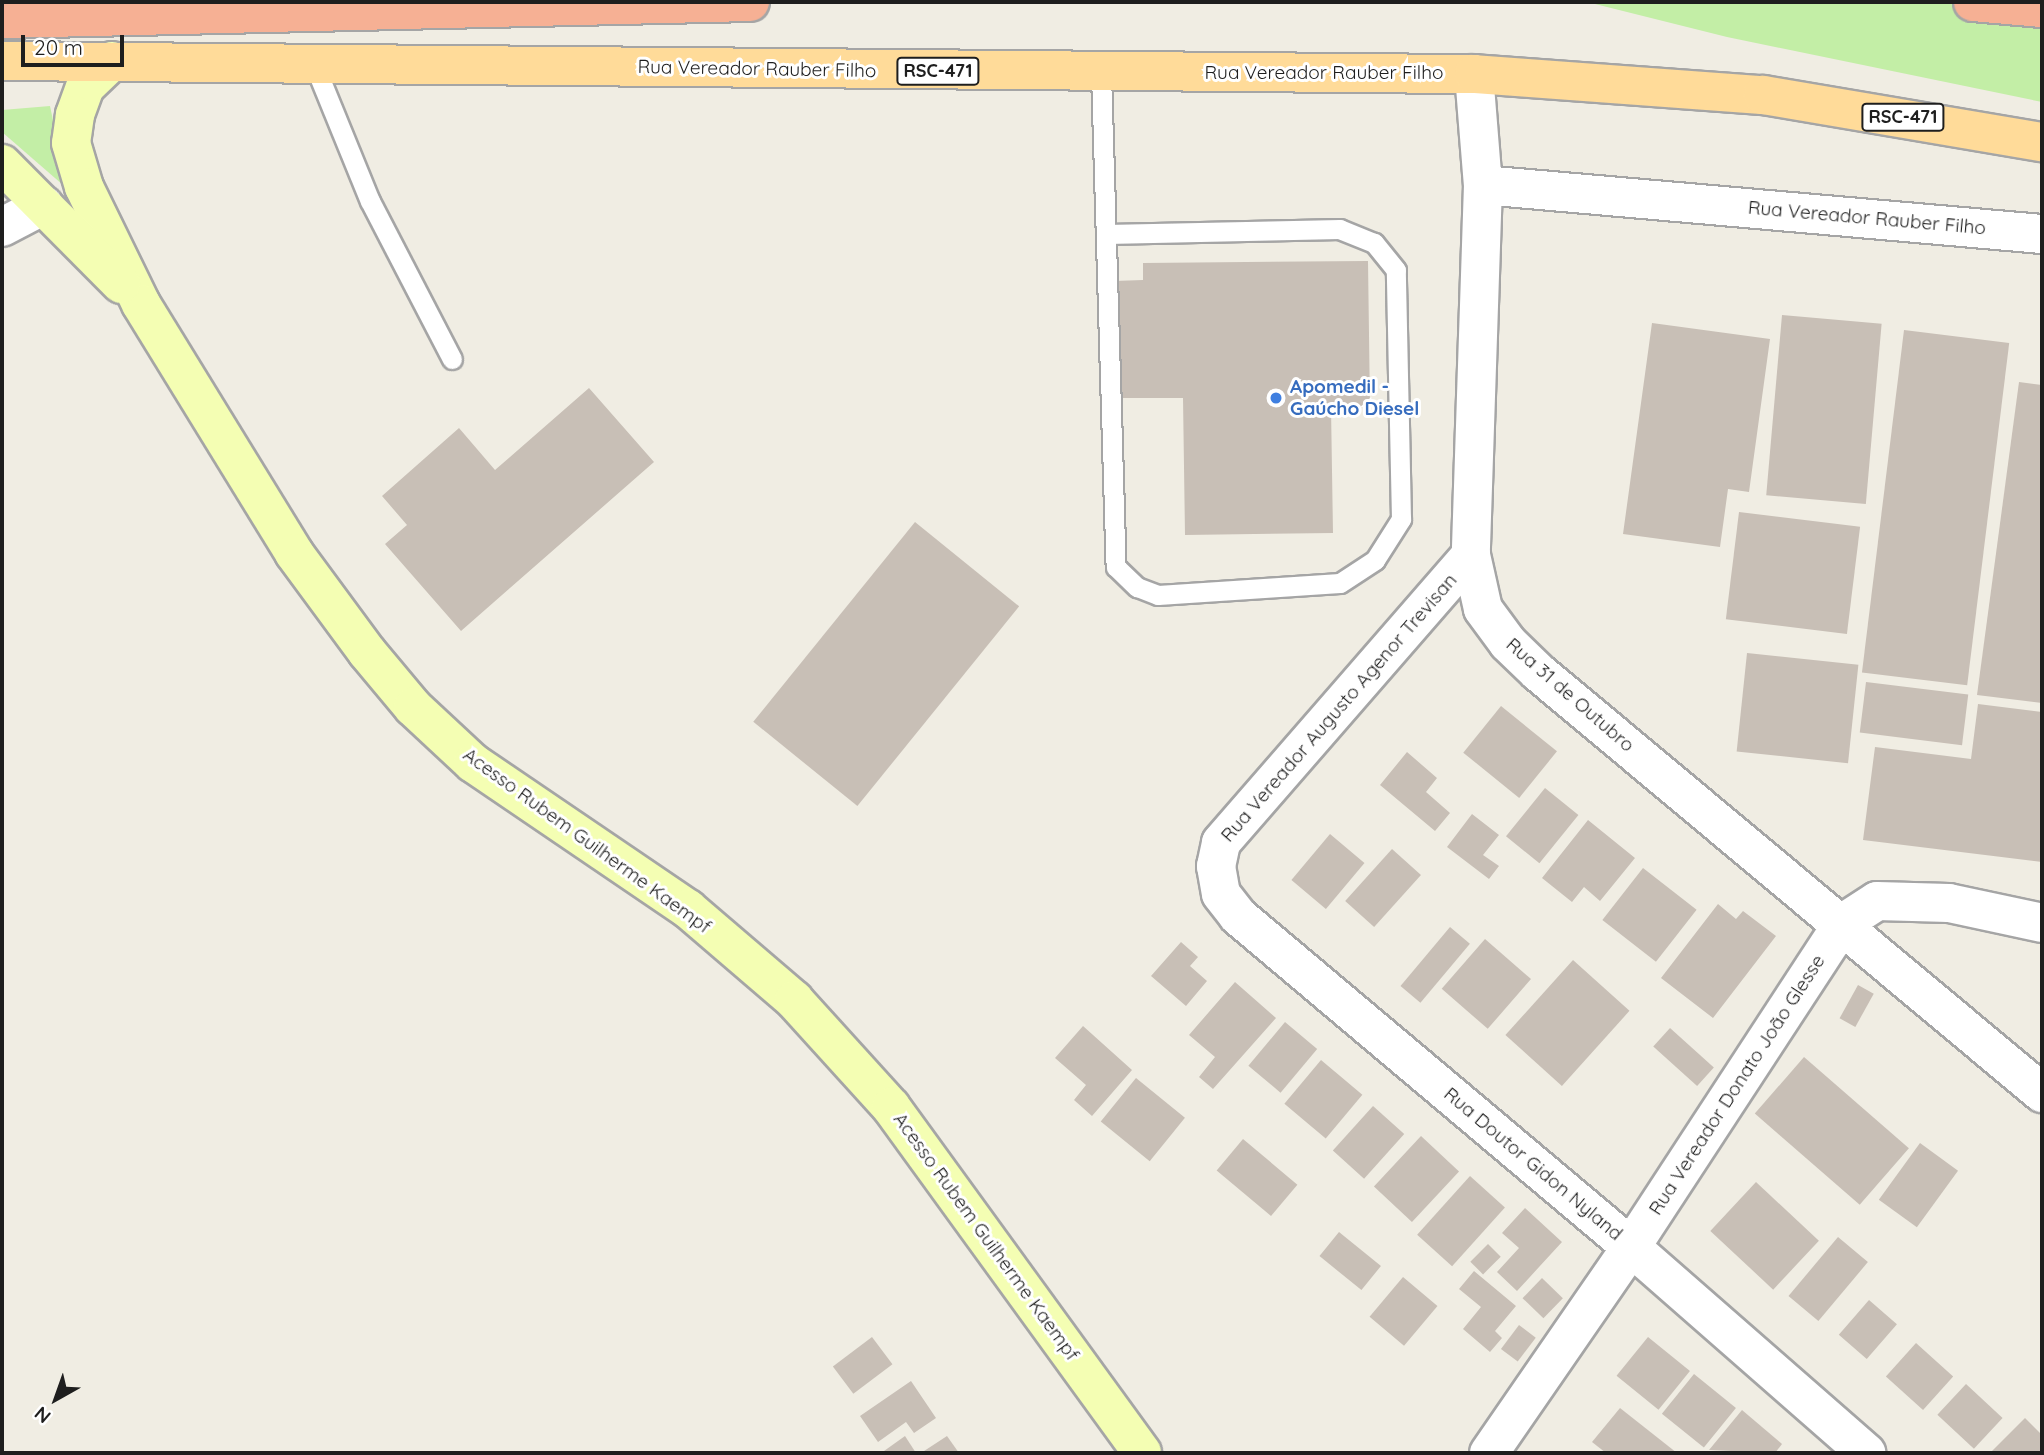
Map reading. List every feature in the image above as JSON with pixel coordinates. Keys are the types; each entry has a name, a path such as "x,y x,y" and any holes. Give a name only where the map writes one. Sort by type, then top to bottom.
{"highway":[{"path":"2,19 750,2"},
{"path":"1973,2 2042,8"}],"main road":[{"name":"Rua Vereador Rauber Filho","path":"2,61 1101,73 1474,74 1763,95 2042,142"},
{"name":"Acesso Rubem Guilherme Kaempf","path":"112,61 85,86 71,143 84,187 141,304 294,553 414,707 473,763 688,909 794,1000 891,1107 1142,1453"},
{"name":"Acesso Rubem Guilherme Kaempf","path":"2,164 141,304"}],"street":[{"name":"Rua 31 de Outubro","path":"1474,74 1483,185 1471,555 1483,609 1508,643 2042,1093"},
{"name":"Rua Vereador Rauber Filho","path":"1483,185 2042,234"},
{"path":"2,228 44,205"},
{"name":"Rua Vereador Augusto Agenor Trevisan","path":"1216,866 1221,843 1471,555"},
{"name":"Rua Doutor Gidon Nyland","path":"1216,866 1221,894 1238,916 1632,1247 1866,1453"},
{"name":"Rua Vereador Donato João Glesse","path":"1489,1453 1632,1247 1843,923 1877,901 1949,903 2042,923"}],"lane":[{"path":"314,64 370,201 452,359"},
{"path":"1101,73 1116,568 1137,587 1158,595 1340,583 1375,560 1401,519 1396,270 1374,243 1340,229 1106,233"}],"green space":[{"path":"1587,2 2042,2 2042,102 1727,37"},
{"path":"50,106 65,177 63,185 2,132 2,110"}],"building":[{"name":"Apomedil - Gaúcho Diesel","path":"1368,261 1370,407 1331,407 1333,533 1185,535 1183,398 1116,398 1114,281 1143,280 1143,263"},
{"path":"1782,315 1882,324 1866,504 1766,495"},
{"path":"1652,323 1770,339 1749,492 1728,489 1720,547 1623,534"},
{"path":"1904,330 2009,343 1967,685 1862,672"},
{"path":"2019,382 2042,385 2042,703 1977,695"},
{"path":"589,388 654,462 461,631 385,544 407,525 382,496 459,428 495,470"},
{"path":"1739,512 1860,527 1847,634 1726,619"},
{"path":"915,522 1019,606 857,806 753,722"},
{"path":"1747,653 1858,665 1848,763 1737,751"},
{"path":"1866,682 1968,695 1962,745 1860,733"},
{"path":"1978,704 2042,712 2042,862 1863,840 1875,747 1971,759"},
{"path":"1501,706 1557,751 1519,798 1463,753"},
{"path":"1407,752 1437,778 1426,792 1450,813 1435,831 1380,785"},
{"path":"1545,788 1578,815 1539,863 1506,836"},
{"path":"1472,814 1499,835 1483,855 1499,866 1489,879 1447,847"},
{"path":"1588,820 1635,858 1600,901 1584,887 1572,902 1542,878"},
{"path":"1330,834 1364,863 1326,909 1291,880"},
{"path":"1392,849 1421,875 1374,927 1345,901"},
{"path":"1643,868 1697,910 1656,962 1602,920"},
{"path":"1718,904 1736,919 1743,911 1776,936 1713,1018 1661,978"},
{"path":"1450,927 1470,944 1420,1003 1401,986"},
{"path":"1485,939 1531,979 1488,1029 1442,989"},
{"path":"1181,942 1198,957 1190,966 1207,981 1186,1006 1151,976"},
{"path":"1573,960 1629,1011 1562,1086 1505,1035"},
{"path":"1235,982 1276,1018 1213,1089 1199,1077 1215,1057 1189,1035"},
{"path":"1858,985 1874,994 1855,1027 1840,1018"},
{"path":"1285,1022 1317,1049 1281,1093 1248,1066"},
{"path":"1083,1026 1132,1070 1092,1116 1074,1100 1086,1085 1055,1058"},
{"path":"1670,1028 1714,1067 1697,1086 1653,1047"},
{"path":"1804,1057 1909,1148 1860,1205 1755,1114"},
{"path":"1321,1060 1362,1095 1326,1138 1284,1104"},
{"path":"1136,1078 1185,1118 1150,1161 1101,1122"},
{"path":"1373,1106 1404,1134 1364,1179 1333,1151"},
{"path":"1421,1136 1459,1171 1412,1222 1374,1186"},
{"path":"1243,1139 1297,1185 1271,1216 1217,1170"},
{"path":"1920,1143 1958,1171 1917,1227 1879,1200"},
{"path":"1470,1176 1505,1207 1452,1266 1417,1235"},
{"path":"1756,1182 1819,1241 1773,1290 1710,1231"},
{"path":"1525,1208 1562,1242 1517,1291 1497,1272 1519,1248 1502,1233"},
{"path":"1339,1232 1381,1266 1361,1290 1319,1256"},
{"path":"1838,1237 1868,1262 1818,1321 1789,1296"},
{"path":"1488,1244 1501,1257 1483,1274 1470,1262"},
{"path":"1474,1271 1516,1306 1495,1331 1502,1338 1490,1352 1463,1329 1481,1307 1459,1289"},
{"path":"1403,1277 1437,1306 1404,1346 1370,1317"},
{"path":"1542,1278 1563,1298 1543,1318 1523,1298"},
{"path":"1869,1300 1897,1324 1867,1359 1839,1335"},
{"path":"1519,1325 1536,1338 1518,1362 1501,1349"},
{"path":"872,1337 892,1364 853,1394 833,1366"},
{"path":"1648,1337 1690,1371 1658,1410 1617,1376"},
{"path":"1916,1343 1953,1376 1923,1410 1886,1376"},
{"path":"1694,1374 1736,1408 1704,1448 1662,1414"},
{"path":"911,1381 936,1418 914,1433 906,1422 878,1442 860,1416"},
{"path":"1966,1384 2003,1418 1974,1449 1937,1415"},
{"path":"1620,1408 1677,1453 1606,1453 1592,1442"},
{"path":"1742,1410 1782,1444 1775,1453 1709,1450"},
{"path":"2025,1418 2042,1435 2042,1453 1990,1453"},
{"path":"905,1436 916,1453 884,1451"},
{"path":"947,1436 959,1453 921,1453"}],"place":[{"name":"Apomedil - Gaúcho Diesel","path":"1276,398"}]}
